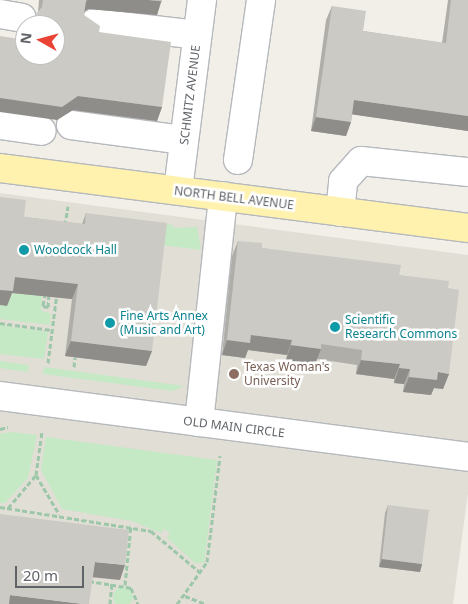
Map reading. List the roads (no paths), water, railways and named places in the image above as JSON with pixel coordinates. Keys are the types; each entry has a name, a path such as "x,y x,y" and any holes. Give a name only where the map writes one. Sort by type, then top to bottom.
{"main road":[{"name":"NORTH BELL AVENUE","path":"0,168 468,228"}],"street":[{"name":"SCHMITZ AVENUE","path":"178,190 202,0"},
{"path":"238,160 261,0"},
{"path":"94,23 197,35"},
{"path":"0,125 42,131"},
{"path":"71,125 184,140"},
{"path":"340,212 343,181 353,167 367,159 468,172"},
{"path":"200,422 223,196"},
{"name":"OLD MAIN CIRCLE","path":"0,396 468,457"}],"place":[{"name":"Woodcock Hall","path":"24,250"},
{"name":"Fine Arts Annex (Music and Art)","path":"110,323"},
{"name":"Scientific Research Commons","path":"335,327"},
{"name":"Texas Woman's University","path":"234,374"}]}
